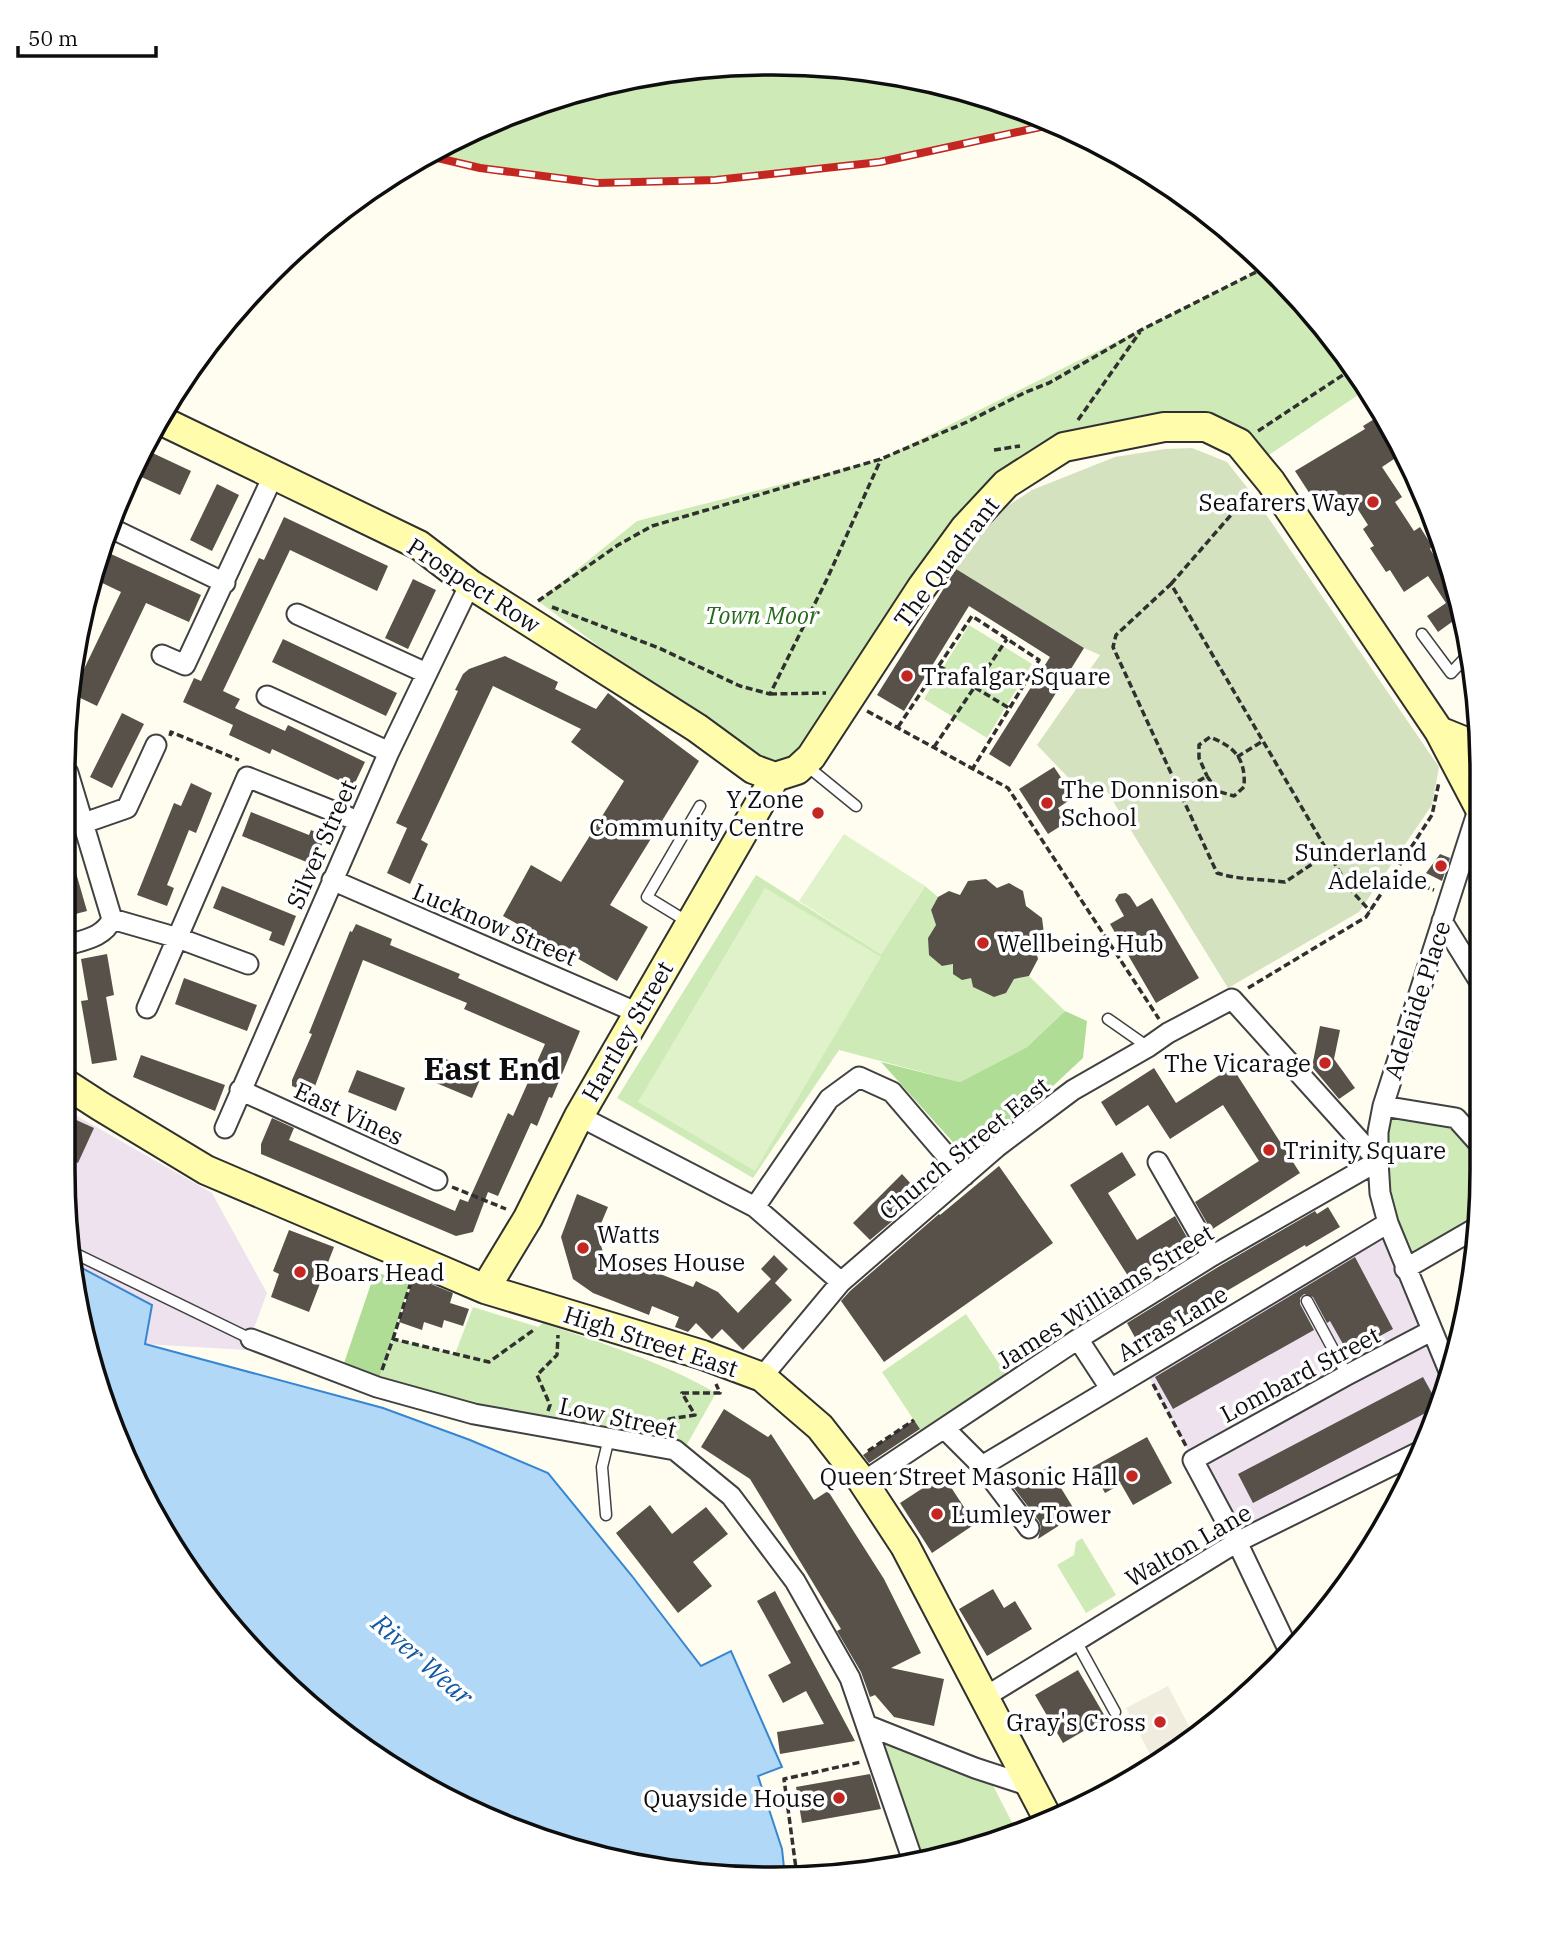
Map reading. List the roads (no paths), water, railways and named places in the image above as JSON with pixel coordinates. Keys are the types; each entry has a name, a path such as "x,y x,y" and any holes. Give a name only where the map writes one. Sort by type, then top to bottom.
{"street":[{"name":"Prospect Row","path":"169,424 419,545 470,584 697,728 753,769 775,777"},
{"name":"The Quadrant","path":"775,777 797,770 811,757 922,587 965,528 1006,484 1064,447 1164,427 1206,427 1239,443 1266,475 1439,731 1470,786"},
{"path":"162,655 185,666 274,474"},
{"path":"118,532 225,583"},
{"name":"Silver Street","path":"225,1128 389,752 470,584"},
{"path":"296,614 426,673"},
{"path":"267,696 389,752"},
{"path":"1439,731 1469,743"},
{"path":"84,823 127,808 156,745"},
{"path":"147,1008 247,777 358,821"},
{"name":"Hartley Street","path":"485,1289 528,1218 579,1116 775,777"},
{"path":"75,795 113,919"},
{"name":"Adelaide Place","path":"1443,1359 1388,1223 1380,1193 1378,1132 1383,1106 1442,921 1470,854"},
{"name":"Lucknow Street","path":"332,880 638,1013"},
{"path":"113,919 178,938 248,964"},
{"path":"75,942 102,933 113,919"},
{"path":"1442,921 1470,966"},
{"name":"Church Street East","path":"762,1377 841,1282 997,1147 1073,1090 1168,1033 1232,999 1378,1161"},
{"path":"755,1207 829,1099 859,1077 892,1092 964,1176"},
{"name":"High Street East","path":"75,1089 206,1170 485,1289 703,1355 762,1377 820,1427 856,1473 905,1546 1044,1812"},
{"name":"East Vines","path":"240,1090 437,1180"},
{"path":"1383,1106 1456,1118 1470,1134"},
{"path":"579,1116 755,1207 841,1282"},
{"path":"1158,1161 1212,1256"},
{"name":"James Williams Street","path":"856,1473 944,1428 1078,1339 1212,1256 1378,1161"},
{"name":"Arras Lane","path":"982,1466 1388,1223"},
{"path":"1405,1269 1466,1234"},
{"name":"Lombard Street","path":"1237,1542 1193,1460 1431,1331"},
{"name":"Low Street","path":"251,1339 377,1387 474,1415 675,1450 731,1496 795,1581 850,1678 869,1726 911,1853"},
{"path":"1078,1339 1110,1388"},
{"path":"944,1428 982,1466 1028,1528"},
{"name":"Walton Lane","path":"985,1697 1237,1542 1407,1458"},
{"path":"1237,1542 1285,1642"},
{"path":"869,1726 975,1768 1032,1787"}],"lane":[{"path":"1422,635 1451,673 1461,663"},
{"path":"804,764 856,806"},
{"path":"690,923 647,897 700,806"},
{"path":"1108,1018 1148,1047"},
{"path":"81,1256 251,1339"},
{"path":"1307,1301 1347,1375"},
{"path":"606,1515 603,1467 609,1437"},
{"path":"1076,1641 1115,1712"}],"water":[{"name":"River Wear","path":"82,1268 152,1305 145,1344 383,1408 470,1440 548,1473 701,1666 731,1651 782,1767 758,1776 782,1849 784,1866 727,1865 636,1853 548,1830 464,1795 424,1773 348,1723 313,1694 279,1663 219,1594 193,1557 147,1478 112,1394 99,1350"}],"railway":[{"path":"442,159 480,168 597,183 716,180 880,162 1038,128"}],"place":[{"name":"Seafarers Way","path":"1373,502"},
{"name":"Trafalgar Square","path":"907,676"},
{"name":"The Donnison School","path":"1047,803"},
{"name":"Y Zone Community Centre","path":"818,813"},
{"name":"Sunderland Adelaide","path":"1441,866"},
{"name":"Wellbeing Hub","path":"983,943"},
{"name":"The Vicarage","path":"1325,1063"},
{"name":"Trinity Square","path":"1269,1150"},
{"name":"Watts Moses House","path":"583,1248"},
{"name":"Boars Head","path":"300,1272"},
{"name":"Queen Street Masonic Hall","path":"1132,1476"},
{"name":"Lumley Tower","path":"937,1514"},
{"name":"Gray's Cross","path":"1160,1722"},
{"name":"Quayside House","path":"839,1798"}],"district":[{"name":"East End","path":"492,1068"}],"park label":[{"name":"Town Moor","path":"762,615"}]}
